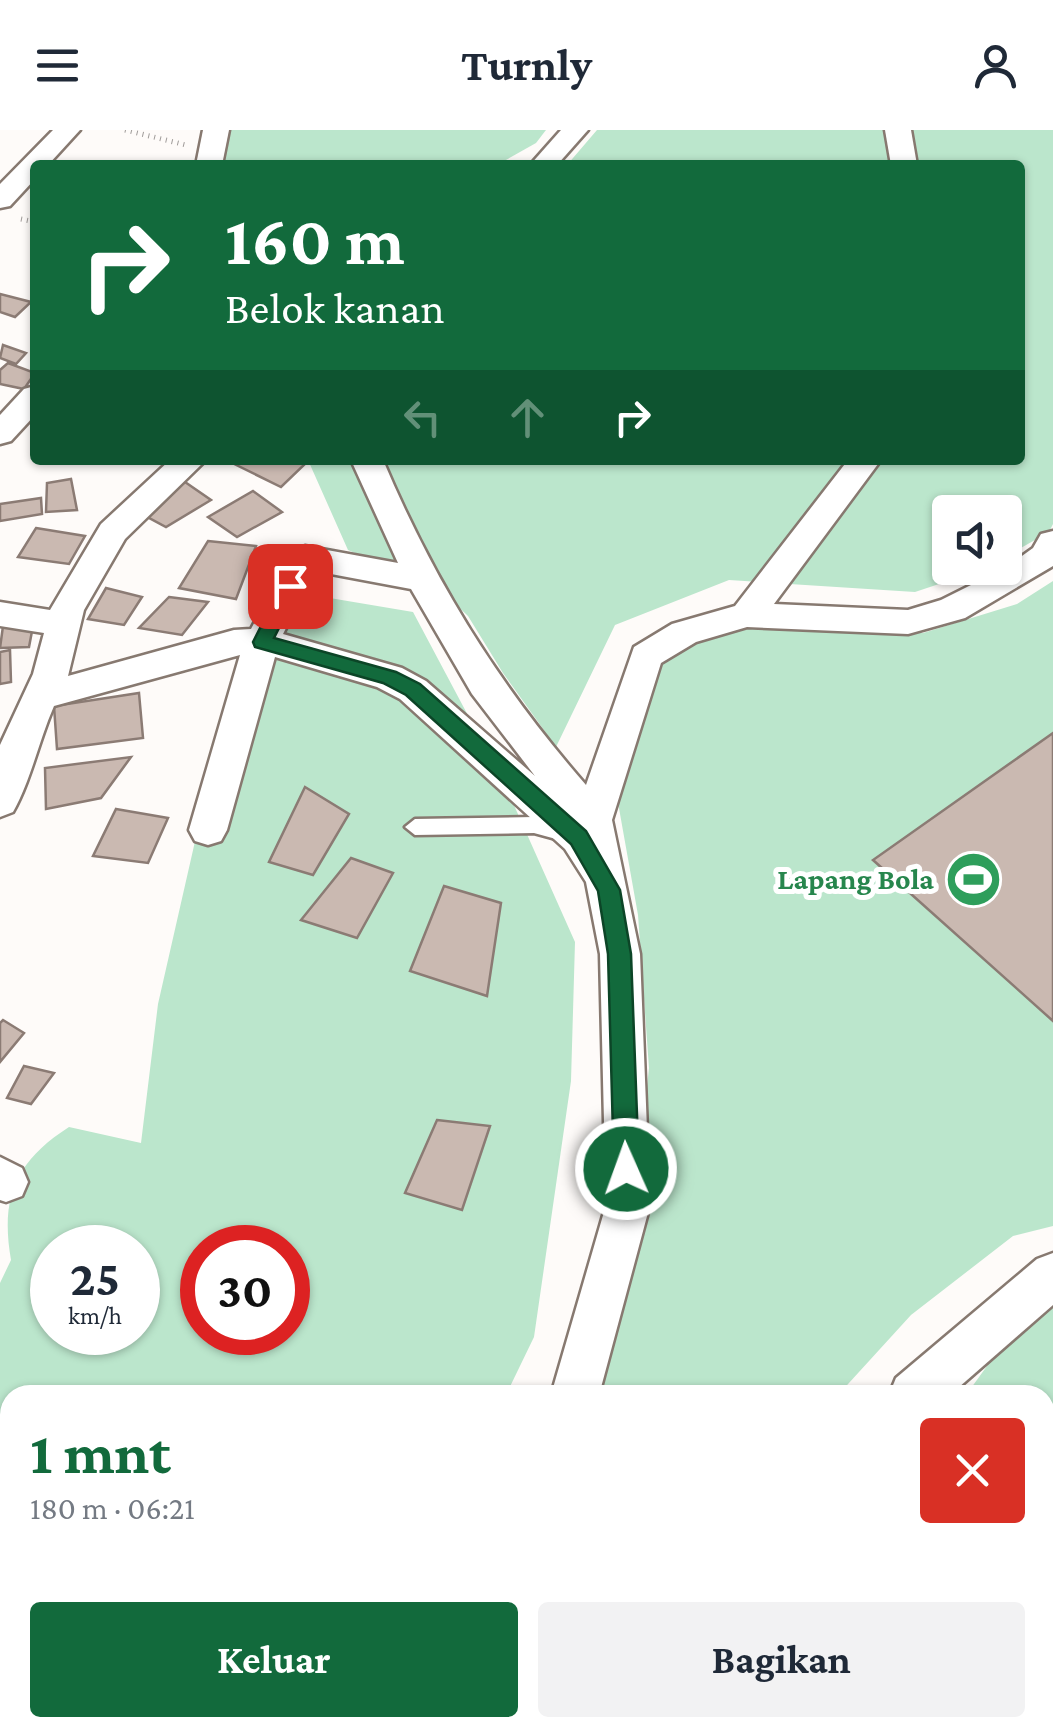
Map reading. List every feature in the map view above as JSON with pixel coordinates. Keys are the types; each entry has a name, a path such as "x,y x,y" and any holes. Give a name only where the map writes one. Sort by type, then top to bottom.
{"street":[{"path":"39,160 68,130"},
{"path":"548,160 575,130"},
{"path":"898,130 903,160"},
{"path":"0,200 30,169"},
{"path":"0,434 30,401"},
{"path":"0,802 9,748 43,696 67,610 113,532 184,465"},
{"path":"369,465 382,497 470,660 586,829 609,890 620,954 628,1204 578,1385"},
{"path":"747,614 861,465"},
{"path":"586,829 646,656 684,633 747,614 908,622 953,609 1002,584 1045,556 1053,542"},
{"path":"208,830 262,642 305,558 426,580"},
{"path":"0,614 63,624"},
{"path":"43,696 187,654 234,643 262,642 389,677 413,690 586,829"},
{"path":"926,1385 1053,1275"}],"lane":[{"path":"415,827 534,825 586,829"}],"path":[{"path":"124,130 212,149"}],"green space":[{"path":"210,130 546,130 536,143 506,160 203,160"},
{"path":"597,130 1053,130 1053,524 1049,532 1022,547 1022,495 932,495 932,585 936,585 915,592 729,580 615,625 556,747 468,616 430,580 398,572 348,550 310,465 1025,465 1025,160 571,160"},
{"path":"1053,581 1053,1226 1013,1236 911,1315 847,1385 593,1385 633,1218 649,1068 638,915 617,797 653,658 740,618 923,633 1017,604"},
{"path":"300,593 413,612 505,785 575,942 571,1081 534,1337 511,1385 0,1385 0,1283 11,1260 11,1199 24,1167 69,1127 141,1143 158,1004 196,837"},
{"path":"1053,1308 1053,1385 973,1385 1021,1319"}],"building":[{"path":"0,294 30,302 15,317 0,312"},
{"path":"3,345 26,353 16,364 0,358"},
{"path":"8,363 30,371 30,380 24,389 0,384 0,370"},
{"path":"236,465 304,465 281,487"},
{"path":"71,479 77,510 46,512 47,483"},
{"path":"185,482 211,500 166,527 140,513"},
{"path":"253,491 282,512 237,537 208,517"},
{"path":"41,498 42,514 0,521 0,504"},
{"path":"36,528 85,536 69,564 18,557"},
{"path":"208,541 256,546 236,599 179,588"},
{"path":"106,588 142,597 124,625 88,619"},
{"path":"169,597 208,602 182,635 139,628"},
{"path":"3,626 33,626 29,647 0,648"},
{"path":"10,650 11,682 0,684 0,652"},
{"path":"139,693 143,738 57,749 54,706"},
{"name":"Lapang Bola","path":"1053,733 1053,1021 873,860"},
{"path":"131,757 101,798 46,809 45,768"},
{"path":"305,787 349,814 313,875 269,862"},
{"path":"116,809 168,818 148,863 93,856"},
{"path":"351,858 393,873 357,938 301,920"},
{"path":"444,886 501,903 487,996 410,971"},
{"path":"3,1020 24,1033 0,1062 0,1023"},
{"path":"24,1066 54,1073 31,1104 7,1098"},
{"path":"437,1120 490,1126 462,1210 405,1193"}],"place":[{"name":"Lapang Bola","path":"973,879"}],"route":[{"path":"290,586 262,642 389,677 436,706 578,838 609,890 620,954 626,1169"}]}
